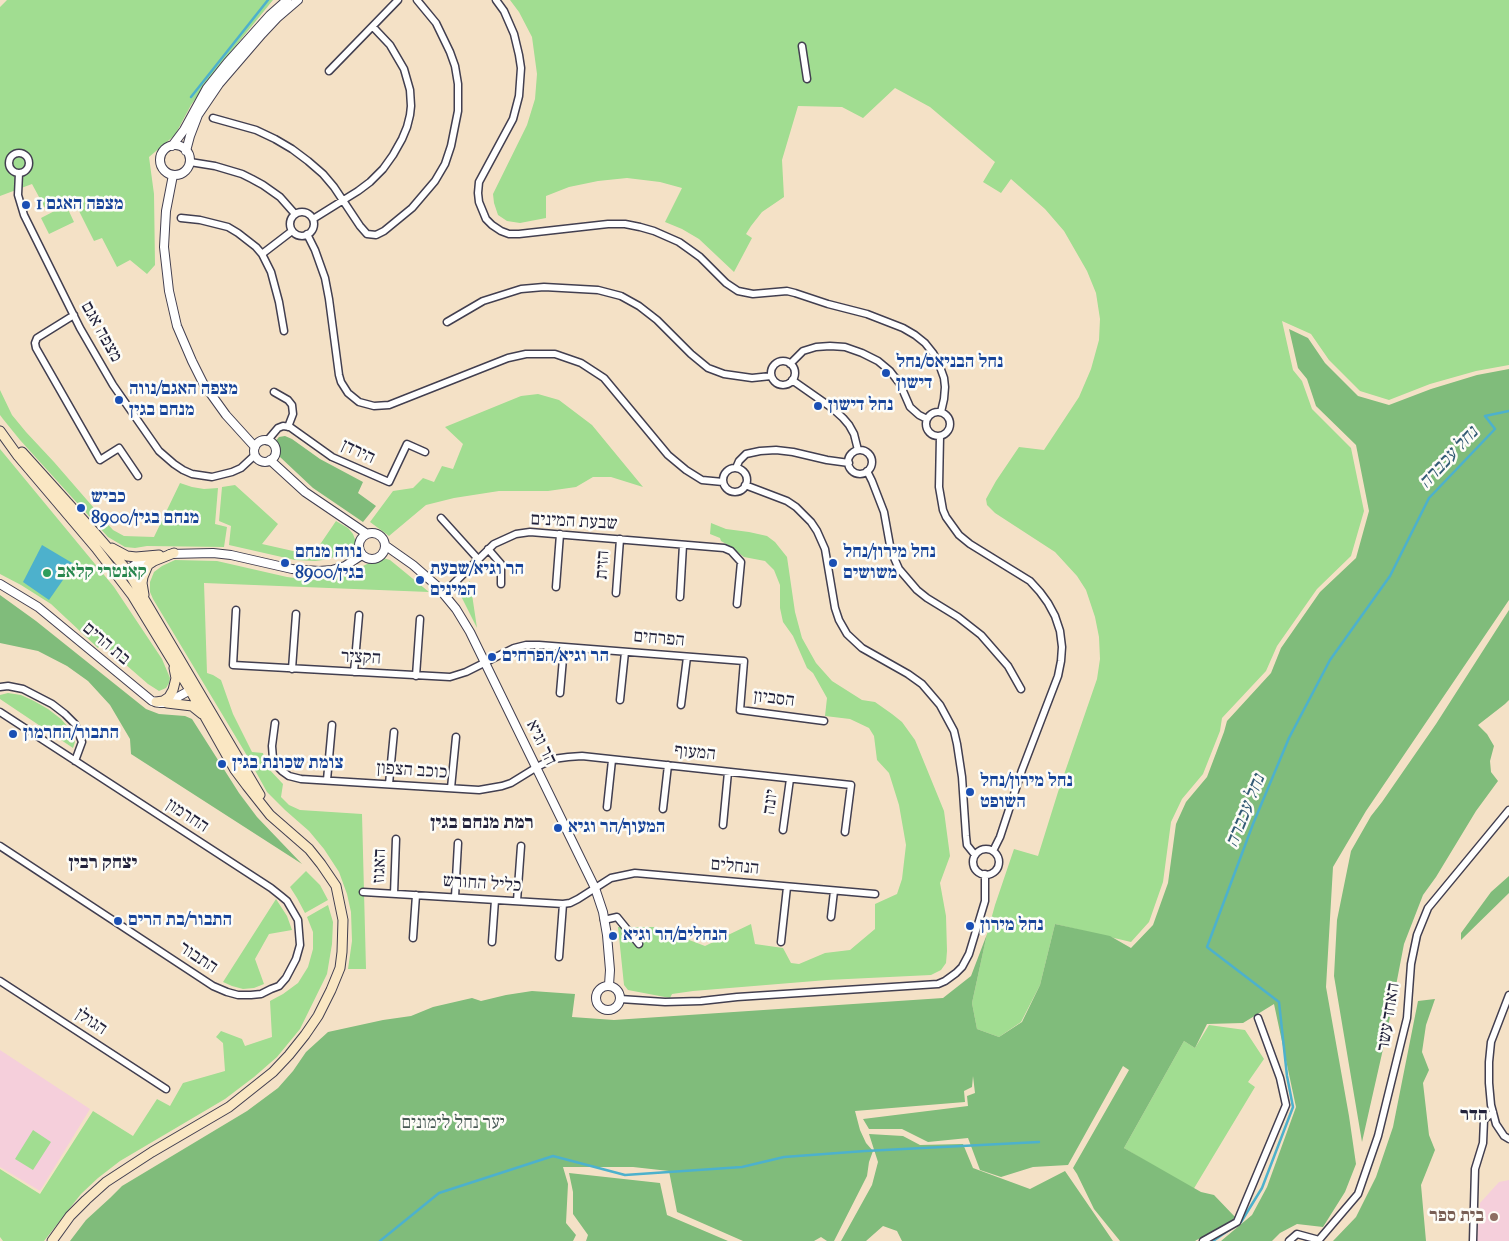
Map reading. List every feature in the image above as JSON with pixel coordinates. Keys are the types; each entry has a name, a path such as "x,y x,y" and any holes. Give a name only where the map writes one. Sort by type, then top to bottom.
{"main road":[{"path":"0,425 127,570 148,604 193,688 270,815"},
{"path":"0,431 18,456 119,577 172,661 193,688 205,717 235,770 270,815 309,849 321,864 336,886 342,920 340,968 331,990 306,1035 273,1072 229,1107 152,1152 106,1182 70,1216 52,1241"},
{"path":"95,533 120,554 136,557 160,555"},
{"path":"148,604 142,583 145,570 154,561 174,553"},
{"path":"156,702 164,701 173,690 176,678 172,661"},
{"path":"167,703 192,706 205,717"}],"street":[{"path":"172,146 179,146 190,157 186,170 181,174 173,175 164,171 160,160 164,150 172,146 184,130 207,88 226,63 286,0"},
{"path":"186,151 198,115 214,91 267,29 298,0"},
{"path":"329,71 398,0"},
{"path":"213,118 256,130 292,149 323,174 367,234 376,235 384,231 399,220 427,192 444,164 451,146 458,111 458,84 455,66 441,32 416,0"},
{"path":"496,0 510,23 517,45 521,68 517,106 510,125 479,182 478,193 482,211 492,225 500,231 509,234 608,224 640,227 680,242 700,257 726,283 738,291 752,294 787,291 867,314 903,328 924,343 933,353 939,364 945,387 941,412"},
{"path":"312,219 370,182 383,169 402,139 410,115 410,90 404,68 390,45 373,27"},
{"path":"802,46 807,80"},
{"path":"190,162 216,166 242,174 280,197 295,214"},
{"name":"מצפה אגם","path":"18,172 18,194 24,215 74,316 113,385 160,451 174,464 192,474 212,477 240,468 255,451"},
{"path":"173,175 166,210 164,247 169,292 175,317 192,362 203,383 226,415 262,461 270,460 274,456 275,450 272,443 267,441 259,442 255,451"},
{"path":"305,212 312,219 313,228 307,234 298,235 292,231 290,224 295,214 305,212"},
{"path":"181,218 200,220 228,227 247,239 262,254 276,286 284,332"},
{"path":"262,254 292,231"},
{"path":"307,234 325,278 341,382 348,393 360,402 374,406 389,405 508,358 526,354 555,354 581,363 604,378 668,455 686,470 702,480 723,482"},
{"path":"447,322 483,300 521,289 544,287 598,290 621,296 639,306 657,320 708,368 724,374 745,377 771,376"},
{"path":"74,316 37,338 36,348 100,460 119,448 138,476"},
{"path":"790,364 803,351 816,347 845,347 862,353 878,361 890,371 900,384 910,407 927,419"},
{"path":"782,362 790,364 795,372 792,380 787,385 775,382 771,376 772,369 776,364 782,362"},
{"path":"792,380 843,418 854,434 858,450"},
{"path":"267,441 278,428 288,427 293,414 292,405 288,400 274,392"},
{"path":"941,412 947,416 950,424 946,432 940,436 932,435 926,426 927,419 932,413 941,412"},
{"name":"הירדן","path":"288,427 332,457 388,482 407,444 425,452"},
{"path":"940,436 939,487 946,517 959,535 970,544 1030,581 1040,592 1055,616 1062,646 1058,676 1022,770 1000,837 993,851"},
{"path":"736,468 746,454 776,450 848,463"},
{"path":"858,450 865,451 872,460 871,466 862,474 854,472 848,463 851,454 858,450"},
{"path":"270,460 305,492 367,534"},
{"path":"736,468 744,473 746,479 745,485 740,490 733,492 726,488 723,482 725,473 730,469 736,468"},
{"path":"867,471 884,512 891,552 899,569 917,590 958,617 980,635 1008,666 1022,689"},
{"path":"745,485 796,507 811,522 825,549 835,608 847,634 862,648 922,684 944,711 954,731 957,744 962,777 967,845 976,855"},
{"path":"441,518 478,559"},
{"name":"שבעת המינים","path":"444,593 488,549 505,538 530,532 724,548 731,551 741,562 737,604"},
{"path":"374,533 379,534 385,541 386,546 384,554 376,559 368,559 362,555 359,545 362,537 374,533"},
{"path":"556,587 560,534"},
{"name":"הזית","path":"616,593 620,539"},
{"path":"680,597 684,545"},
{"name":"הר וגיא","path":"386,546 422,572 444,593 466,624 595,887 604,920 610,959 609,985"},
{"path":"488,549 501,564 500,584"},
{"path":"119,577 148,558 174,553 231,555 292,569 319,571 345,566 362,555"},
{"name":"בת הרים","path":"0,584 38,607 144,696 156,702 167,703"},
{"name":"הקציר","path":"236,610 233,665 442,677 458,676 485,662"},
{"path":"292,669 296,614"},
{"path":"354,672 359,615"},
{"path":"416,676 420,619"},
{"name":"הפרחים","path":"485,662 514,648 526,645 744,661"},
{"path":"560,693 564,647"},
{"path":"620,700 625,652"},
{"path":"681,705 687,657"},
{"name":"הסביון","path":"744,661 740,710 824,720"},
{"path":"0,688 8,686 23,689 52,704 65,714 75,724 82,742 75,761"},
{"path":"167,703 193,688"},
{"name":"החרמון","path":"0,712 271,888 286,901 298,920 300,945 294,964 286,978"},
{"name":"כוכב הצפון","path":"275,723 272,746 273,759 282,771 290,776 301,779 479,790 511,783 537,767"},
{"path":"327,780 332,725"},
{"path":"388,784 394,732"},
{"path":"451,788 456,737"},
{"name":"המעוף","path":"537,767 553,760 582,756 851,785 845,832"},
{"path":"608,807 612,760"},
{"path":"663,809 668,766"},
{"path":"723,825 728,772"},
{"name":"יונה","path":"783,830 790,778"},
{"name":"האחד עשר","path":"1318,1241 1358,1194 1378,1136 1407,1018 1411,964 1417,934 1428,908 1509,810"},
{"name":"האגוז","path":"394,894 396,839"},
{"path":"455,897 458,842"},
{"name":"התבור","path":"0,846 213,986 232,994 261,994 279,986 286,978"},
{"path":"517,901 521,846"},
{"path":"983,850 993,851 998,857 999,865 992,873 985,874 977,871 973,863 976,855 983,850"},
{"name":"הנחלים","path":"595,887 610,878 636,873 874,894"},
{"path":"620,999 665,1002 701,1001 938,984 956,974 969,954 985,901 985,874"},
{"name":"כליל החורש","path":"362,892 563,904 578,899 595,887"},
{"path":"781,942 787,887"},
{"path":"831,917 834,891"},
{"path":"413,938 416,895"},
{"path":"492,942 496,900"},
{"path":"559,957 563,904"},
{"path":"604,920 617,918 639,944"},
{"name":"הגולן","path":"0,981 166,1089"},
{"path":"609,985 619,991 620,999 616,1007 611,1010 605,1010 596,1002 596,994 601,988 609,985"},
{"path":"1509,994 1491,1042 1488,1083 1492,1112 1496,1124 1504,1136 1509,1139"},
{"path":"1203,1241 1237,1222 1286,1105 1280,1078 1258,1018"},
{"path":"1473,1241 1475,1169 1483,1143 1484,1120 1492,1112"},
{"path":"1289,1241 1297,1234 1318,1241"}],"shaded area":[{"path":"0,1050 90,1109 40,1191 0,1167"},
{"name":"בית ספר","path":"1509,1180 1509,1241 1477,1241 1480,1203 1499,1182"}],"green space":[{"path":"7,0 273,0 191,105 175,135 149,157 154,194 155,265 147,274 130,260 117,267 102,238 94,241 72,197 45,208 32,184 0,196 0,7"},
{"path":"510,0 1509,0 1509,365 1476,371 1430,384 1389,400 1360,391 1329,360 1311,334 1282,321 1293,370 1302,381 1312,409 1351,448 1364,511 1351,556 1317,589 1277,646 1266,671 1222,718 1220,731 1203,774 1182,799 1171,822 1163,882 1149,922 1131,942 1055,924 1040,985 1021,1022 999,1037 977,1029 972,1003 987,934 1014,849 1038,856 1097,679 1100,659 1099,637 1095,617 1086,590 1077,576 1055,552 995,513 987,505 986,499 1019,447 1044,450 1079,397 1091,369 1099,340 1100,319 1096,293 1087,271 1064,231 1045,209 1011,179 1001,193 983,182 995,162 930,107 895,88 863,118 842,107 798,106 782,160 784,197 762,212 751,226 746,234 752,238 734,272 699,239 665,222 682,188 660,182 627,178 569,187 546,196 546,218 520,223 507,221 498,215 493,194 527,125 535,99 537,74 532,37 519,12"},
{"path":"66,205 74,222 49,234 41,218"},
{"name":"יער נחל לימונים","path":"1289,329 1308,338 1325,363 1358,396 1389,405 1431,389 1477,375 1509,369 1509,600 1366,811 1333,867 1326,987 1356,1164 1345,1192 1323,1227 1297,1224 1280,1233 1272,1241 1221,1241 1252,1215 1267,1187 1296,1107 1274,1004 1243,1023 1207,1024 1195,1048 1184,1041 1124,1148 1201,1192 1214,1195 1236,1218 1195,1241 1120,1241 1094,1209 1073,1168 1129,1070 1123,1066 1068,1165 1033,1167 1001,1177 980,1170 968,1138 928,1142 902,1129 869,1129 863,1119 968,1106 967,1096 975,1093 973,1076 972,1087 964,1091 965,1102 855,1111 860,1130 866,1143 873,1151 867,1176 834,1241 827,1241 821,1237 814,1241 743,1241 677,1212 669,1171 633,1167 563,1167 568,1184 566,1223 576,1235 573,1241 70,1241 86,1220 122,1186 247,1111 278,1088 306,1052 328,1032 411,1016 433,1007 472,998 481,1001 532,991 575,994 572,1017 614,1020 943,998 971,976 987,934 972,1003 977,1029 999,1037 1022,1022 1040,985 1055,924 1110,936 1131,948 1153,925 1168,883 1176,824 1186,802 1207,777 1227,721 1271,673 1281,648 1320,592 1356,558 1369,511 1356,445 1316,406 1307,379 1298,368"},
{"path":"0,390 12,415 113,530 124,536 154,537 180,483 204,489 218,488 215,524 227,527 224,547 147,546 135,548 125,547 108,537 20,440 0,415"},
{"path":"538,394 559,400 592,425 643,487 611,477 593,477 576,487 548,491 499,491 454,498 426,505 389,536 370,522 393,491 413,488 423,478 434,482 442,466 453,469 463,444 445,427 521,396"},
{"path":"285,436 320,459 363,482 358,493 376,506 363,522 313,488 280,457 275,450 274,443 279,437"},
{"path":"0,449 114,587 162,659 170,678 166,688 159,691 148,684 102,644 98,648 51,604 0,574"},
{"path":"235,485 278,524 262,544 302,553 319,548 329,558 315,561 295,560 229,545 231,526 219,521 222,487"},
{"path":"336,521 348,528 356,542 354,548 346,554 331,558 319,546"},
{"path":"711,523 726,529 767,536 775,542 787,557 795,612 802,638 816,663 832,681 862,700 875,702 892,714 902,722 915,740 944,811 950,856 940,883 946,916 947,951 946,963 941,970 931,975 827,980 693,991 672,994 670,998 628,990 624,985 618,927 655,927 705,946 751,924 755,944 783,948 791,963 799,964 825,953 850,950 875,929 875,904 897,894 902,879 906,845 899,805 889,773 877,760 874,736 869,728 850,719 825,716 827,698 813,673 807,668 793,636 783,622 780,608 780,585 774,570 765,561 744,557 721,541 720,538 710,534"},
{"path":"383,558 390,560 429,592 204,583 207,673 221,680 233,714 252,752 263,753 267,767 283,784 281,797 289,805 300,810 362,814 366,969 348,969 352,941 351,912 339,872 309,831 267,792 153,599 150,592 150,582 154,572 175,560 217,561 287,577 311,580 345,575"},
{"path":"470,581 477,628 460,594 461,588"},
{"path":"0,595 36,621 146,709 159,714 185,716 192,719 239,793 257,817 302,864 131,754 130,739 110,705 88,681 67,666 38,651 0,643"},
{"path":"1509,610 1509,700 1478,725 1487,734 1494,746 1490,761 1491,772 1498,781 1476,811 1423,895 1404,944 1388,1027 1362,1142 1334,976 1337,920 1351,851 1371,816 1436,724"},
{"path":"8,693 21,695 34,701 61,719 73,736 75,742 73,748 0,699 0,695"},
{"path":"306,871 320,885 328,900 305,913 290,887"},
{"path":"1509,876 1509,893 1461,940 1461,933 1491,892"},
{"path":"276,899 287,916 292,930 269,934 255,959 264,984 254,988 243,989 223,982"},
{"path":"328,905 333,922 332,944 327,974 300,1029 277,1057 225,1099 120,1161 98,1178 81,1194 44,1241 3,1241 0,1237 0,1169 40,1194 93,1111 133,1136 157,1099 170,1106 183,1083 225,1071 223,1043 216,1037 221,1031 242,1039 245,1046 272,1037 270,1001 298,983 308,967 313,949 313,932 307,917"},
{"path":"1435,999 1426,1025 1422,1052 1429,1070 1423,1083 1429,1135 1435,1150 1421,1185 1426,1241 1333,1241 1356,1217 1376,1177 1393,1127 1418,1001"},
{"path":"1209,1025 1245,1030 1264,1059 1248,1082 1255,1087 1193,1190 1124,1148 1184,1041 1195,1048"},
{"path":"33,1130 51,1142 33,1170 15,1159"},
{"path":"869,1134 903,1136 920,1145 963,1144 973,1168 1030,1189 1065,1171 1113,1241 902,1241 897,1231 883,1226 866,1241 841,1241 872,1185 878,1162"},
{"path":"569,1173 660,1183 667,1215 728,1241 586,1241 588,1235 573,1214 573,1192"}],"water":[{"name":"קאנטרי קלאב","path":"42,545 74,564 49,600 23,582"}],"waterway":[{"path":"191,97 268,0"},
{"name":"נחל עכברה","path":"1238,1224 1262,1188 1293,1107 1287,1076 1279,1002 1207,947 1253,824 1289,738 1330,660 1390,576 1429,498 1495,429 1485,416 1509,411"},
{"path":"380,1241 439,1193 553,1156 625,1175 742,1167 784,1157 1039,1142"},
{"name":"נחל עכברה","path":"1213,1241 1229,1230"}],"place":[{"name":"מצפה האגם 1","path":"26,205"},
{"name":"נחל הבניאס/נחל דישון","path":"886,373"},
{"name":"מצפה האגם/נווה מנחם בגין","path":"119,400"},
{"name":"נחל דישון","path":"818,406"},
{"name":"כביש 8900/מנחם בגין","path":"81,508"},
{"name":"נווה מנחם בגין/8900","path":"285,563"},
{"name":"נחל מירון/נחל משושים","path":"833,563"},
{"name":"קאנטרי קלאב","path":"47,573"},
{"name":"הר וגיא/שבעת המינים","path":"420,580"},
{"name":"הר וגיא/הפרחים","path":"492,657"},
{"name":"התבור/החרמון","path":"13,734"},
{"name":"צומת שכונת בגין","path":"222,764"},
{"name":"נחל מירון/נחל השופט","path":"970,792"},
{"name":"המעוף/הר וגיא","path":"558,828"},
{"name":"התבור/בת הרים","path":"118,921"},
{"name":"נחל מירון","path":"970,926"},
{"name":"הנחלים/הר וגיא","path":"613,936"},
{"name":"בית ספר","path":"1494,1217"}],"district":[{"name":"רמת מנחם בגין","path":"482,823"},
{"name":"יצחק רבין","path":"103,863"},
{"name":"הדר","path":"1474,1115"}]}
